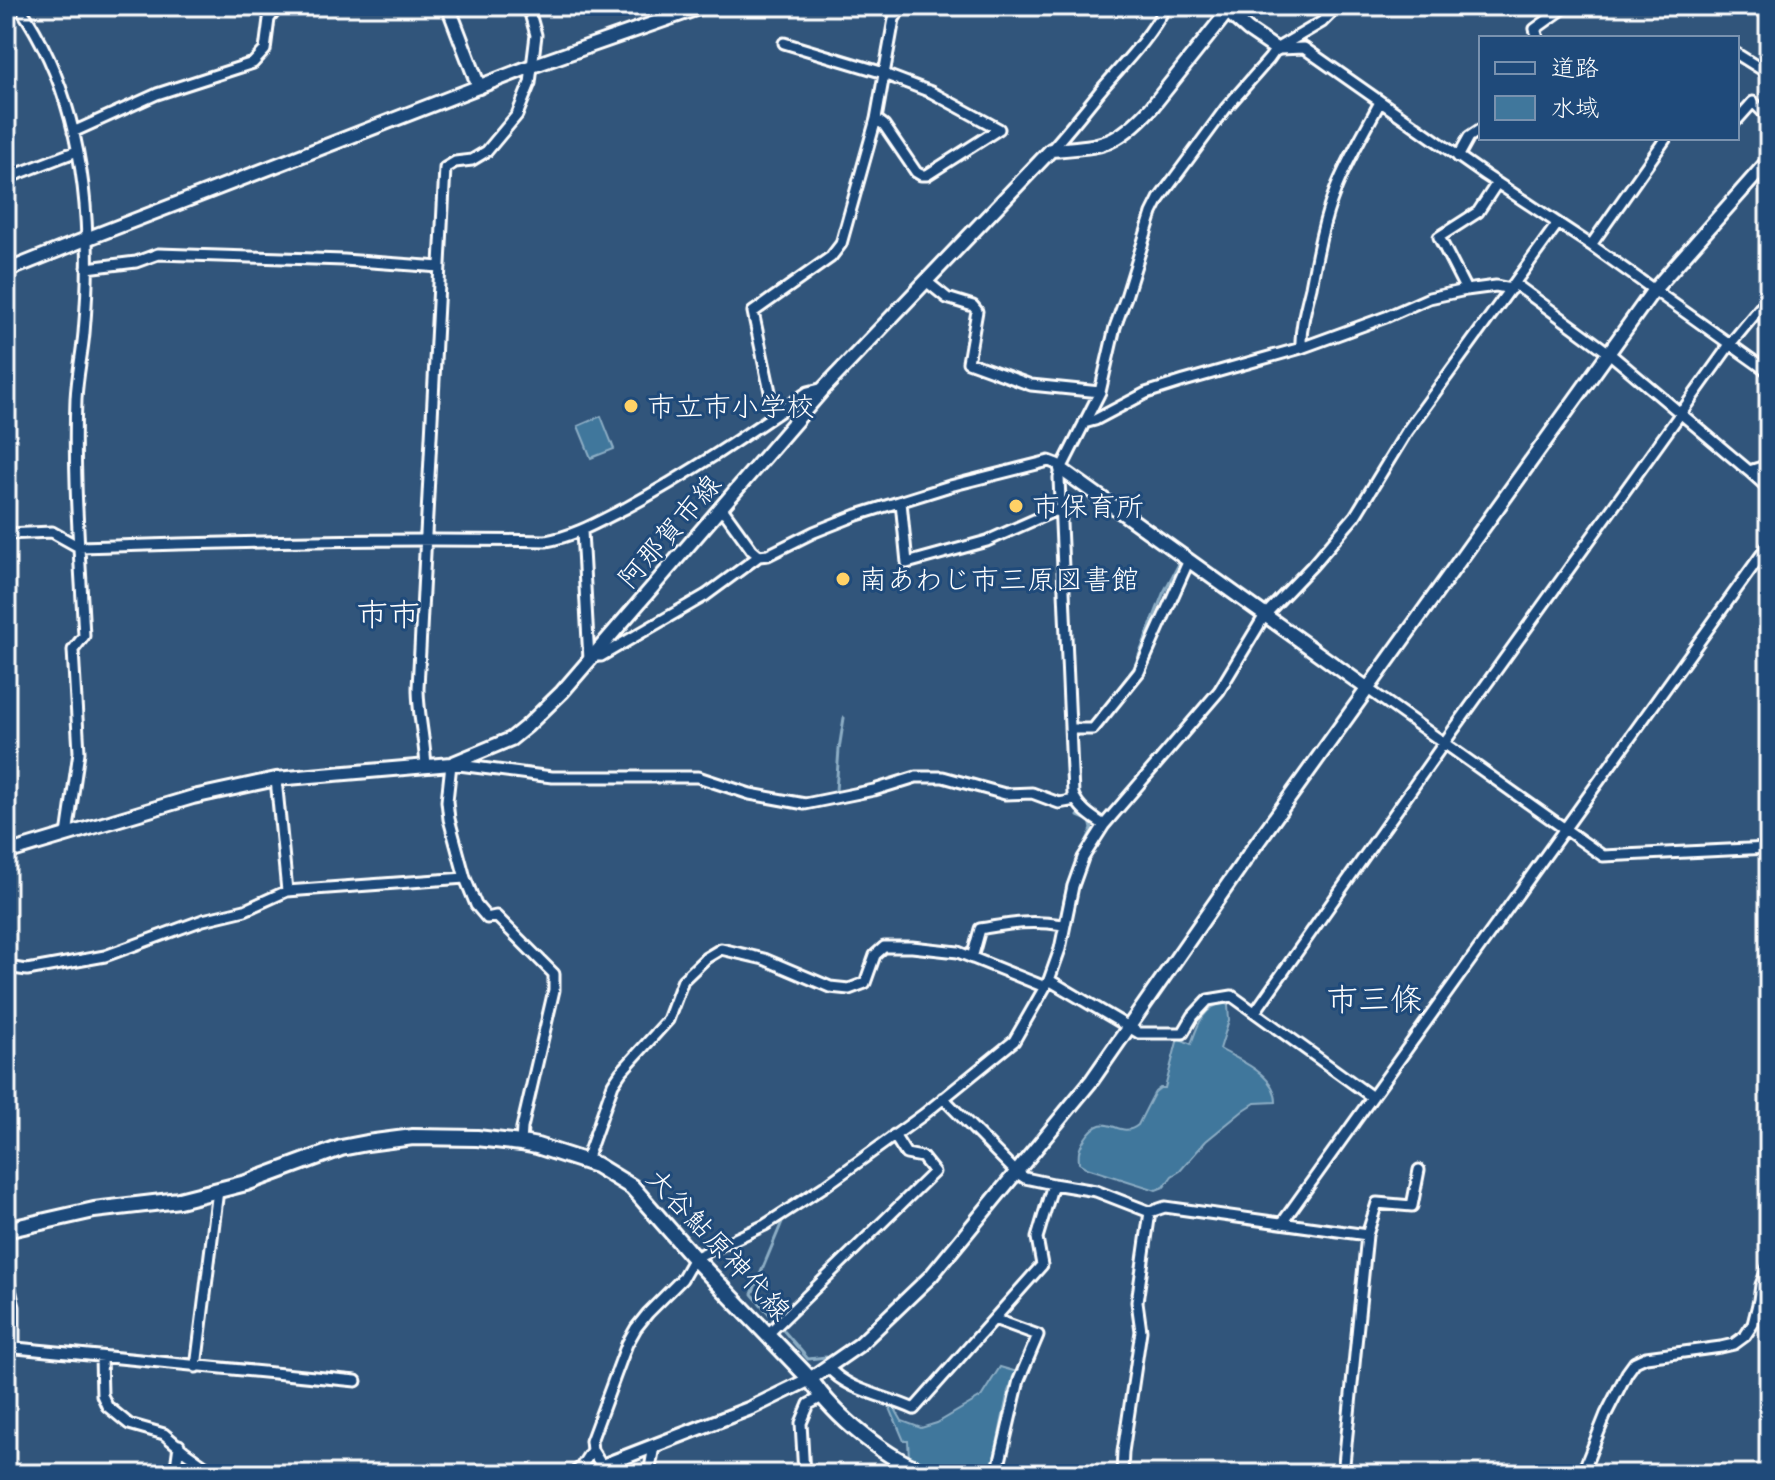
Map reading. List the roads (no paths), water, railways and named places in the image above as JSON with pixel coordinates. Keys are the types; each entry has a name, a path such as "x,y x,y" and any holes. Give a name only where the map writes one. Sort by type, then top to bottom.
{"main road":[{"name":"大谷鮎原神代線","path":"6,1230 94,1210 179,1200 246,1183 341,1148 367,1143 413,1137 477,1138 537,1146 596,1165 632,1187 694,1258 810,1379 822,1397 856,1429 898,1460 930,1474"}],"street":[{"path":"19,6 52,65 68,110 85,200 87,268 84,333 76,399 77,517 84,636 73,650 79,752 67,835"},
{"path":"73,132 157,94 253,63 265,50 269,19 279,6"},
{"path":"448,6 479,87"},
{"path":"426,767 418,703 445,168 455,162 472,160 487,151 517,115 529,89 536,35 528,6"},
{"path":"6,271 532,66 704,6"},
{"path":"775,415 753,312 831,257 841,244 876,119 894,19 902,6"},
{"path":"1051,150 1138,49 1166,6"},
{"path":"1104,825 1084,810 1073,794 1061,469 1100,392 1115,327 1152,213 1168,185 1236,95 1276,49 1322,22 1338,6"},
{"path":"1537,36 1535,29 1567,6"},
{"path":"1051,150 1102,144 1120,137 1151,108 1226,8 1248,30 1276,49 1304,48 1458,157 1591,245 1769,372"},
{"path":"784,43 884,73 931,92 999,129 927,175 921,175 884,125 876,119"},
{"path":"1739,55 1769,74"},
{"path":"1301,348 1304,317 1334,194 1380,102"},
{"path":"1739,118 1753,102 1769,118"},
{"path":"1458,157 1469,137 1479,130"},
{"path":"1591,245 1665,140"},
{"name":"阿那賀市線","path":"6,853 193,797 276,779 451,764 511,739 562,692 825,387 1051,150"},
{"path":"7,178 77,151"},
{"path":"1558,223 1407,431 1355,516 1265,615 1219,691 1104,825 1083,858 1073,886 1060,949 1047,983 1014,1041 868,1157 765,1225 694,1258 682,1279 648,1313 627,1344 591,1441 599,1470 751,1408 810,1379 859,1345 921,1286 1092,1080 1653,291 1769,160"},
{"path":"1466,290 1439,237 1478,212 1497,183"},
{"path":"87,268 136,262 158,254 344,260 440,267"},
{"path":"926,281 947,298 973,306 977,311 968,362 1031,385 1100,392"},
{"path":"1084,423 1146,393 1301,348 1429,298 1496,286 1513,287 1609,353 1769,489"},
{"path":"1255,1012 1731,343 1769,297"},
{"path":"6,534 52,532 79,547 291,540 561,539 679,479 808,392 825,387"},
{"path":"582,531 591,658 601,656 706,595 759,556 768,555 814,532 950,486 1049,461 1603,856 1769,848"},
{"path":"1749,471 1769,465"},
{"path":"901,502 907,563 987,541 1061,508"},
{"path":"721,507 759,556"},
{"path":"1282,1223 1769,544"},
{"path":"1071,729 1093,729 1139,672 1189,560"},
{"path":"521,1143 554,990 554,974 496,916 487,918 476,905 465,878 449,819 447,801 451,764 552,777 698,777 750,794 805,804 874,790 916,777 943,777 1005,794 1032,793 1059,803 1075,800"},
{"path":"276,779 287,891"},
{"path":"6,967 27,970 105,956 203,920 245,910 287,891 465,878"},
{"path":"972,958 980,929 1017,922 1064,925"},
{"path":"585,1163 613,1084 668,1020 683,980 706,958 721,949 764,959 830,987 849,989 865,983 875,955 884,947 958,952 1047,983 1139,1033 1183,1033 1208,1000 1232,996 1372,1097"},
{"path":"943,1098 1025,1178 1096,1191 1150,1212 1165,1207 1367,1235"},
{"path":"768,1334 934,1172 922,1157 906,1154 894,1135"},
{"path":"1343,1474 1367,1235 1377,1203 1412,1206 1419,1170"},
{"path":"828,1367 835,1376 881,1398 914,1409 1042,1265 1037,1238 1053,1184"},
{"path":"196,1367 218,1190"},
{"path":"1122,1474 1141,1331 1137,1302 1150,1212"},
{"path":"1582,1474 1606,1414 1635,1362 1646,1357 1734,1344 1745,1336 1753,1324 1769,1264"},
{"path":"6,1271 14,1307 10,1347 356,1381"},
{"path":"994,1319 1038,1335 1019,1380 997,1474"},
{"path":"101,1357 102,1395 107,1406 129,1424 164,1434 216,1474"},
{"path":"804,1474 801,1423 809,1404 822,1397"},
{"path":"175,1474 179,1445"},
{"path":"649,1474 654,1446"},
{"path":"573,1474 592,1450"}],"water":[{"path":"601,416 614,449 591,458 578,426"},
{"path":"1224,1003 1228,1005 1229,1020 1220,1049 1264,1076 1276,1102 1255,1103 1244,1110 1206,1141 1164,1187 1156,1190 1079,1163 1082,1143 1099,1125 1124,1130 1138,1125 1155,1092 1165,1088 1178,1038 1191,1044 1206,1013"},
{"path":"1000,1367 1017,1372 1008,1391 991,1474 967,1474 909,1457 908,1441 904,1441 890,1408 894,1407 902,1421 921,1428 937,1423 981,1397"}],"waterway":[{"path":"1095,719 1134,668 1163,594 1180,562"},
{"path":"836,791 844,718"},
{"path":"1008,1040 1043,979 1055,948 1067,885 1092,829 1090,821 1078,816"},
{"path":"782,1222 752,1294 808,1359 826,1357"}],"place":[{"name":"市立市小学校","path":"631,406"},
{"name":"市保育所","path":"1016,506"},
{"name":"南あわじ市三原図書館","path":"843,579"}],"district":[{"name":"市市","path":"388,614"},
{"name":"市三條","path":"1374,999"}]}
